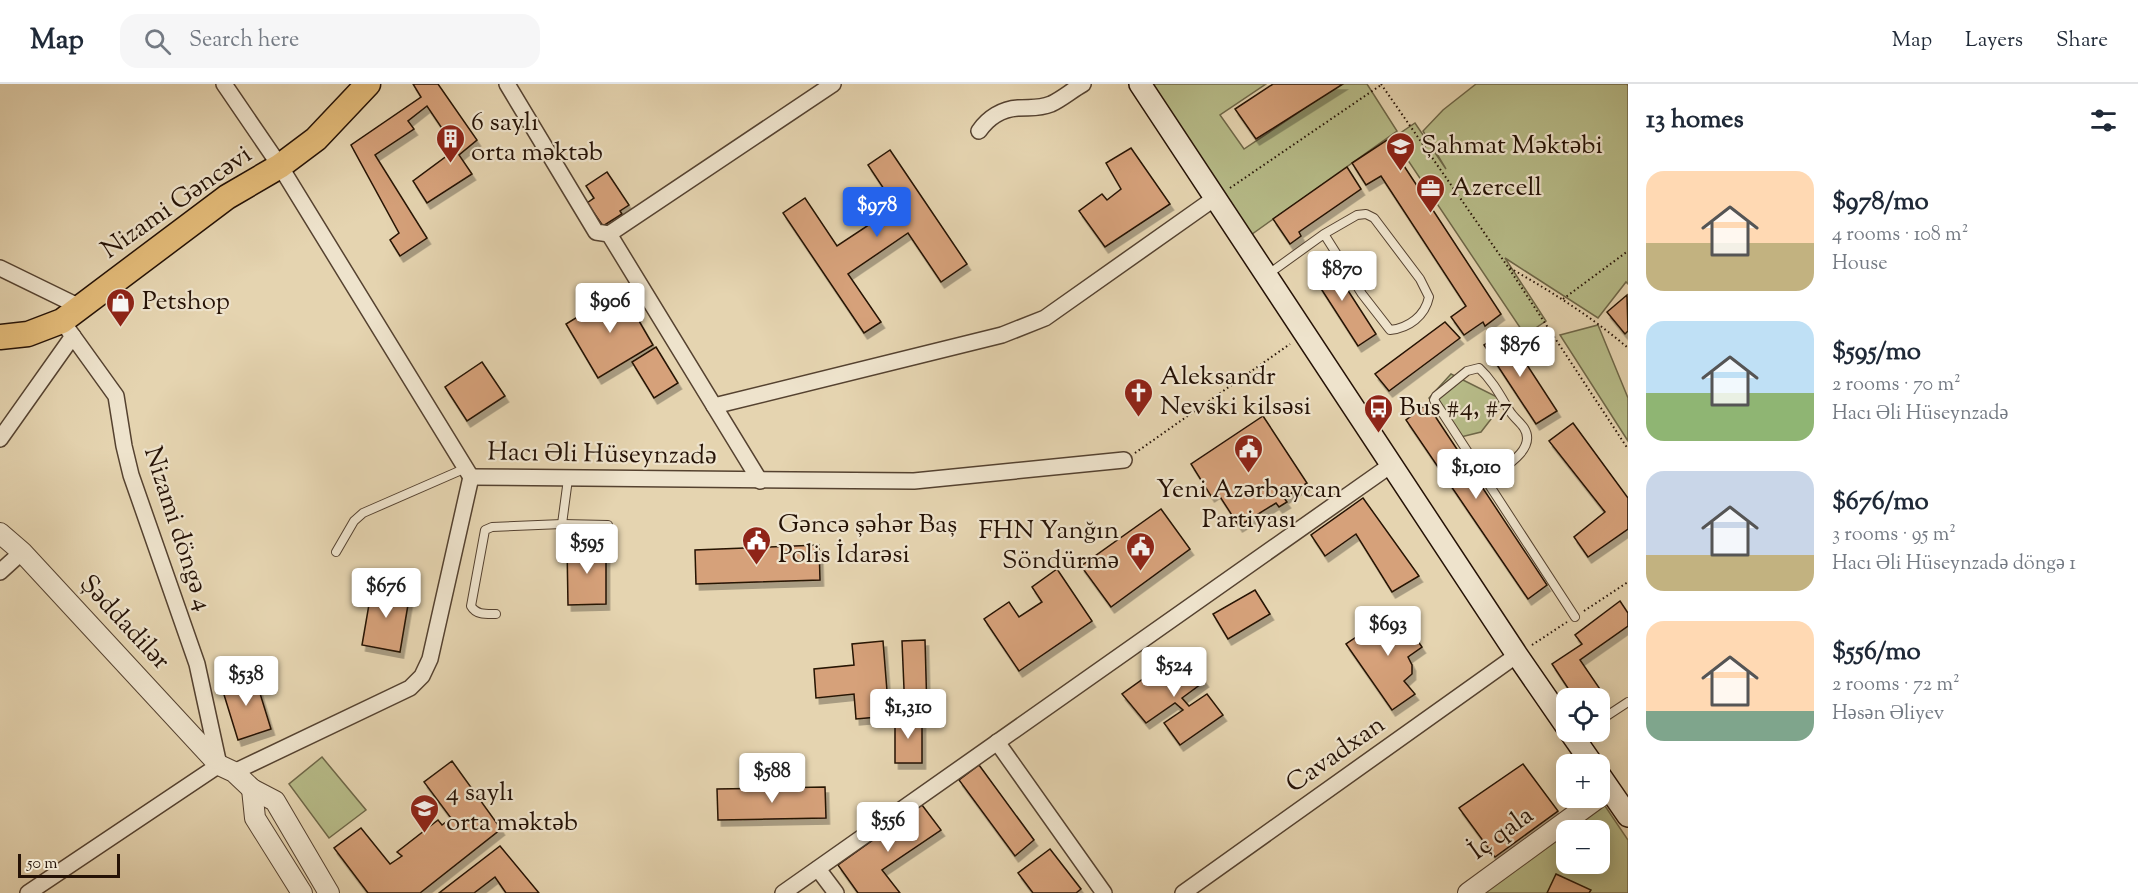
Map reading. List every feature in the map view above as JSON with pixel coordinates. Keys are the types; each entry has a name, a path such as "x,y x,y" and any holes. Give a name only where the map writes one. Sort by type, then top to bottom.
{"main road":[{"name":"Nizami Gəncəvi","path":"0,337 28,334 72,322 227,197 280,166 316,139 368,84"},
{"path":"1140,84 1517,655 1556,709"},
{"path":"1610,799 1628,816"}],"street":[{"name":"Hacı Əli Hüseynzadə","path":"224,84 280,166 468,473 568,478 914,482 1124,460"},
{"path":"507,84 596,232 609,234 833,84"},
{"path":"979,131 999,113 1017,108 1034,109 1051,104 1083,84"},
{"path":"714,406 1002,335 1045,318 1215,198"},
{"path":"609,234 760,481"},
{"path":"0,267 72,322 0,439"},
{"name":"Nizami döngə 4","path":"72,322 116,396 131,475 196,664 226,769"},
{"path":"783,893 1391,465"},
{"path":"28,893 226,769 410,688 422,676 430,659 468,473"},
{"name":"Şəddadilər","path":"0,533 22,552 226,769 252,789 275,801 329,893"},
{"path":"0,572 22,552"},
{"name":"Cavadxan","path":"1183,893 1517,655"},
{"path":"997,742 1104,893"},
{"path":"252,789 255,818 302,893"},
{"name":"İç qala","path":"1468,893 1578,808"},
{"path":"818,869 836,893"}],"lane":[{"path":"1266,275 1324,234 1357,214 1366,214 1374,218 1420,279 1429,297 1426,308 1402,329 1390,330 1362,294 1324,234"},
{"path":"1487,480 1516,457 1527,444 1528,438 1524,428 1488,377 1479,368 1467,371 1434,400 1575,617"},
{"path":"336,552 354,521 363,513 468,473"},
{"path":"562,524 568,478"},
{"path":"496,614 483,614 473,610 471,606 485,530 492,527 562,524 608,525"},
{"path":"1610,714 1628,702"}],"path":[{"path":"1215,198 1381,84 1508,267 1628,449"},
{"path":"1563,299 1628,251"},
{"path":"1508,267 1563,299 1605,328 1628,348"},
{"path":"1124,460 1305,334"}],"green space":[{"path":"1146,84 1266,84 1220,115 1244,149 1341,84 1367,84 1397,131 1248,237"},
{"path":"1476,84 1627,84 1628,284 1626,282 1598,318 1505,258 1546,321 1525,335 1393,138 1415,123 1446,169 1423,131 1443,110"},
{"path":"1598,325 1628,398 1628,441 1560,335"},
{"path":"1451,374 1505,401 1481,432 1457,438 1429,398"},
{"path":"322,757 366,810 329,838 289,784"},
{"path":"1585,808 1606,808 1628,840 1628,893 1474,893 1556,830 1556,874 1610,874 1610,820 1569,820"}],"building":[{"name":"6 saylı orta məktəb","path":"413,84 438,84 477,140 459,155 472,174 427,203 413,181 456,149 427,106 408,121 414,129 375,155 427,238 400,256 390,240 399,233 351,145 421,97"},
{"path":"1273,84 1343,84 1256,139 1235,109"},
{"path":"1387,140 1501,314 1485,326 1483,322 1464,335 1451,317 1466,306 1381,176 1366,185 1352,163"},
{"path":"1131,148 1170,204 1105,247 1079,211 1102,194 1107,200 1121,189 1106,163"},
{"path":"890,150 967,264 941,282 908,233 848,274 881,322 864,333 783,213 805,198 837,246 896,207 868,165"},
{"path":"1347,167 1361,189 1299,232 1301,236 1290,244 1273,219"},
{"path":"607,172 629,205 620,211 622,214 603,226 587,203 594,198 586,186"},
{"path":"1327,258 1376,334 1358,346 1309,270"},
{"path":"621,290 653,345 598,378 566,324"},
{"path":"1627,295 1628,331 1625,334 1607,312"},
{"path":"1445,322 1460,338 1389,391 1375,374"},
{"path":"1505,331 1557,411 1536,424 1484,345"},
{"path":"656,347 678,383 654,398 632,362"},
{"path":"482,362 505,396 467,421 445,387"},
{"path":"1427,404 1547,585 1528,599 1406,420"},
{"name":"Yeni Azərbaycan Partiyası","path":"1263,416 1307,483 1284,498 1287,502 1279,507 1276,503 1239,526 1217,492 1211,496 1191,464"},
{"path":"1573,423 1628,498 1628,529 1588,557 1574,537 1605,512 1549,441"},
{"path":"1363,498 1419,576 1392,592 1356,534 1325,556 1311,535"},
{"path":"1161,509 1190,549 1111,607 1081,566"},
{"path":"567,545 606,545 606,604 568,605"},
{"name":"Gəncə şəhər Baş Polis İdarəsi","path":"819,545 820,580 696,584 695,550"},
{"path":"1057,569 1092,621 1019,671 984,619 1009,602 1019,617 1042,602 1032,587"},
{"path":"372,587 410,593 400,652 362,645"},
{"path":"1255,590 1270,614 1228,639 1213,614"},
{"path":"1620,601 1628,613 1628,626 1580,660 1599,688 1568,688 1552,664 1582,644 1575,635"},
{"path":"1396,610 1422,647 1408,657 1412,665 1412,674 1404,681 1415,694 1392,710 1346,644"},
{"path":"925,640 927,712 905,713 902,641"},
{"path":"883,641 889,716 856,719 854,694 816,698 814,669 854,665 852,644"},
{"path":"1182,651 1205,681 1182,698 1189,706 1207,694 1223,715 1180,745 1164,723 1183,710 1175,703 1146,723 1122,694"},
{"path":"254,674 271,729 238,740 221,685"},
{"path":"895,718 922,718 922,763 895,763"},
{"path":"452,761 501,829 420,893 368,893 334,848 361,828 390,864 402,856 397,852 438,820 442,825 451,818 424,782"},
{"path":"1523,764 1558,811 1495,857 1459,808"},
{"path":"979,765 1034,840 1015,856 959,780"},
{"path":"825,787 826,818 718,820 717,789"},
{"path":"922,805 941,830 882,870 900,893 858,893 838,865"},
{"path":"500,846 539,893 506,893 495,877 474,893 439,893"},
{"path":"1050,849 1081,889 1076,893 1033,893 1018,873"},
{"path":"1556,874 1591,890 1589,893 1547,893"}],"place":[{"name":"6 saylı orta məktəb","path":"450,164"},
{"name":"Şahmat Məktəbi","path":"1400,172"},
{"name":"Azercell","path":"1430,214"},
{"name":"Petshop","path":"121,328"},
{"name":"Aleksandr Nevski kilsəsi","path":"1139,418"},
{"name":"Bus #4, #7","path":"1378,434"},
{"name":"Yeni Azərbaycan Partiyası","path":"1249,474"},
{"name":"Gəncə şəhər Baş Polis İdarəsi","path":"757,566"},
{"name":"FHN Yanğın Söndürmə","path":"1140,572"},
{"name":"4 saylı orta məktəb","path":"425,834"}]}
